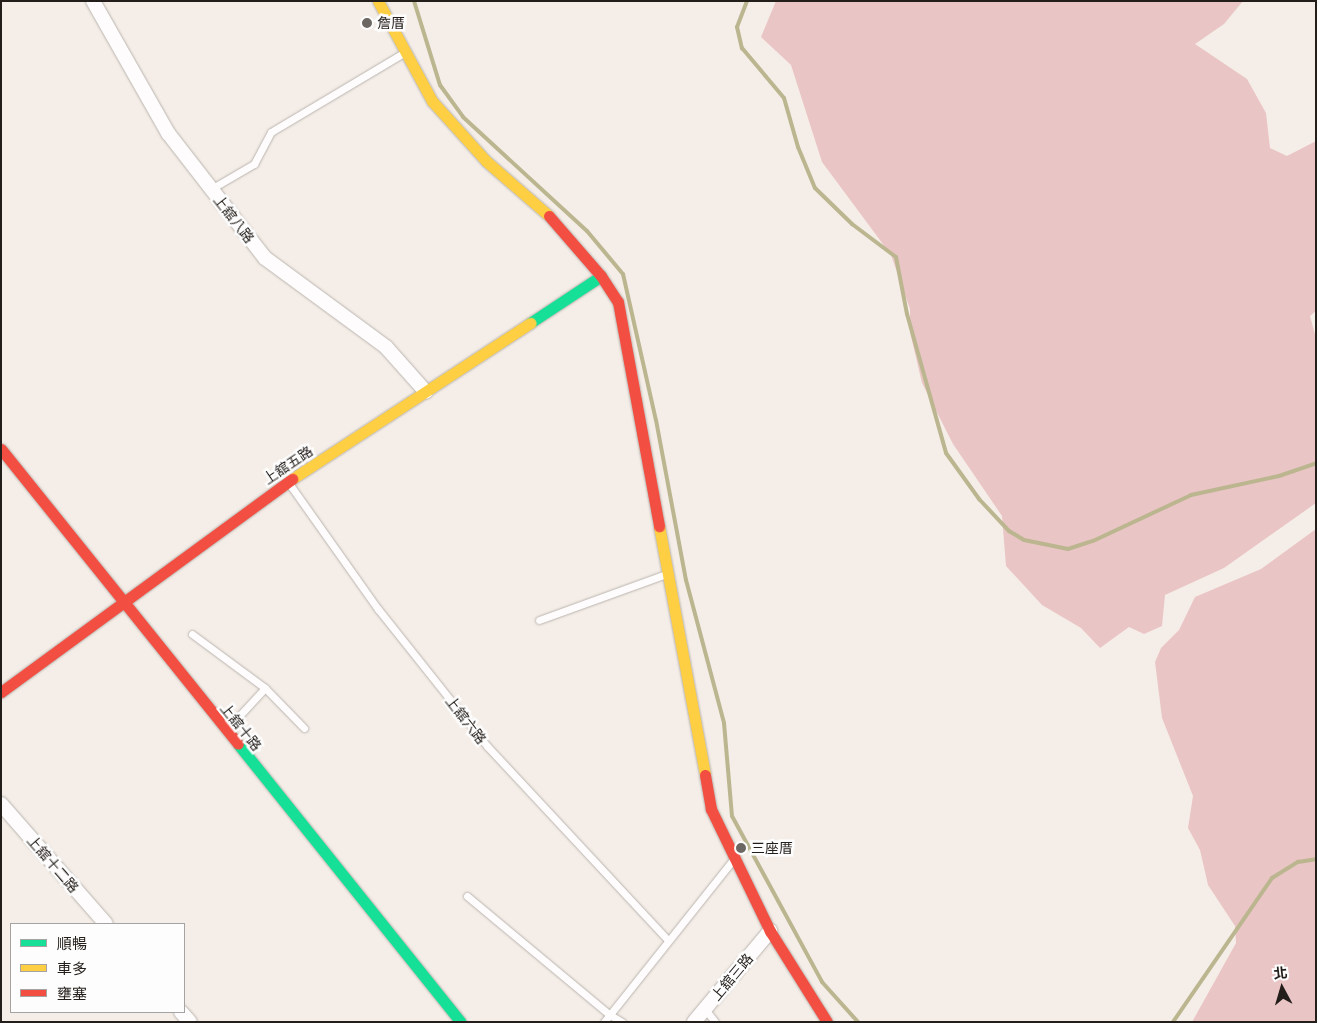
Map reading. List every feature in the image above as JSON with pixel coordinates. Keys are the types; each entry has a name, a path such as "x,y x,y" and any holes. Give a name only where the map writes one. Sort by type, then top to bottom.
{"street":[{"name":"上舘八路","path":"93,1 168,133 265,258 386,347 426,392"},
{"path":"378,1 432,101 486,161 548,215 601,276 618,302 711,809 770,931 827,1022"},
{"name":"上舘五路","path":"1,692 288,481 601,276"},
{"name":"上舘十路","path":"1,448 225,731 461,1022"},
{"name":"上舘十二路","path":"1,804 105,923"},
{"name":"上舘三路","path":"694,1022 770,931"}],"lane":[{"path":"211,189 254,164 271,132 405,52"},
{"name":"上舘六路","path":"288,481 378,609 487,746 668,940"},
{"path":"539,620 669,573"},
{"path":"192,634 265,688 304,728"},
{"path":"225,731 265,688"},
{"path":"604,1022 734,859"},
{"path":"467,896 610,1015 622,1022"},
{"path":"705,1009 715,1022"}],"shaded area":[{"path":"776,1 1243,1 1224,24 1195,44 1247,79 1266,113 1270,148 1287,156 1316,141 1316,311 1310,316 1316,338 1316,503 1224,568 1165,595 1162,626 1144,634 1129,627 1100,648 1081,628 1042,605 1006,566 1002,516 953,444 922,383 910,332 910,309 891,255 822,162 791,65 761,37"},
{"path":"1316,529 1316,1022 1192,1022 1236,943 1235,926 1208,885 1200,850 1188,828 1193,796 1162,718 1155,662 1161,648 1179,630 1195,597 1261,569"}],"waterway":[{"path":"414,1 440,85 463,117 587,231 623,274 656,420 686,580 724,723 732,816 822,982 858,1022"},
{"path":"747,1 737,27 742,48 784,98 798,147 815,188 852,224 896,257 907,314 946,453 979,499 1009,531 1024,540 1068,549 1093,541 1191,495 1279,476 1316,463"},
{"path":"1173,1022 1272,878 1298,862 1316,859"}],"traffic: fast":[{"path":"530,323 601,276"},
{"path":"238,744 461,1022"}],"traffic: slow":[{"path":"378,1 432,101 486,161 549,216"},
{"path":"292,479 530,323"},
{"path":"659,526 705,775"}],"traffic: jam":[{"path":"549,216 601,276 618,302 659,526"},
{"path":"1,449 238,744"},
{"path":"1,692 292,479"},
{"path":"705,775 711,809 770,931 827,1022"}],"place":[{"name":"詹厝","path":"367,23"},
{"name":"三座厝","path":"741,848"}]}
